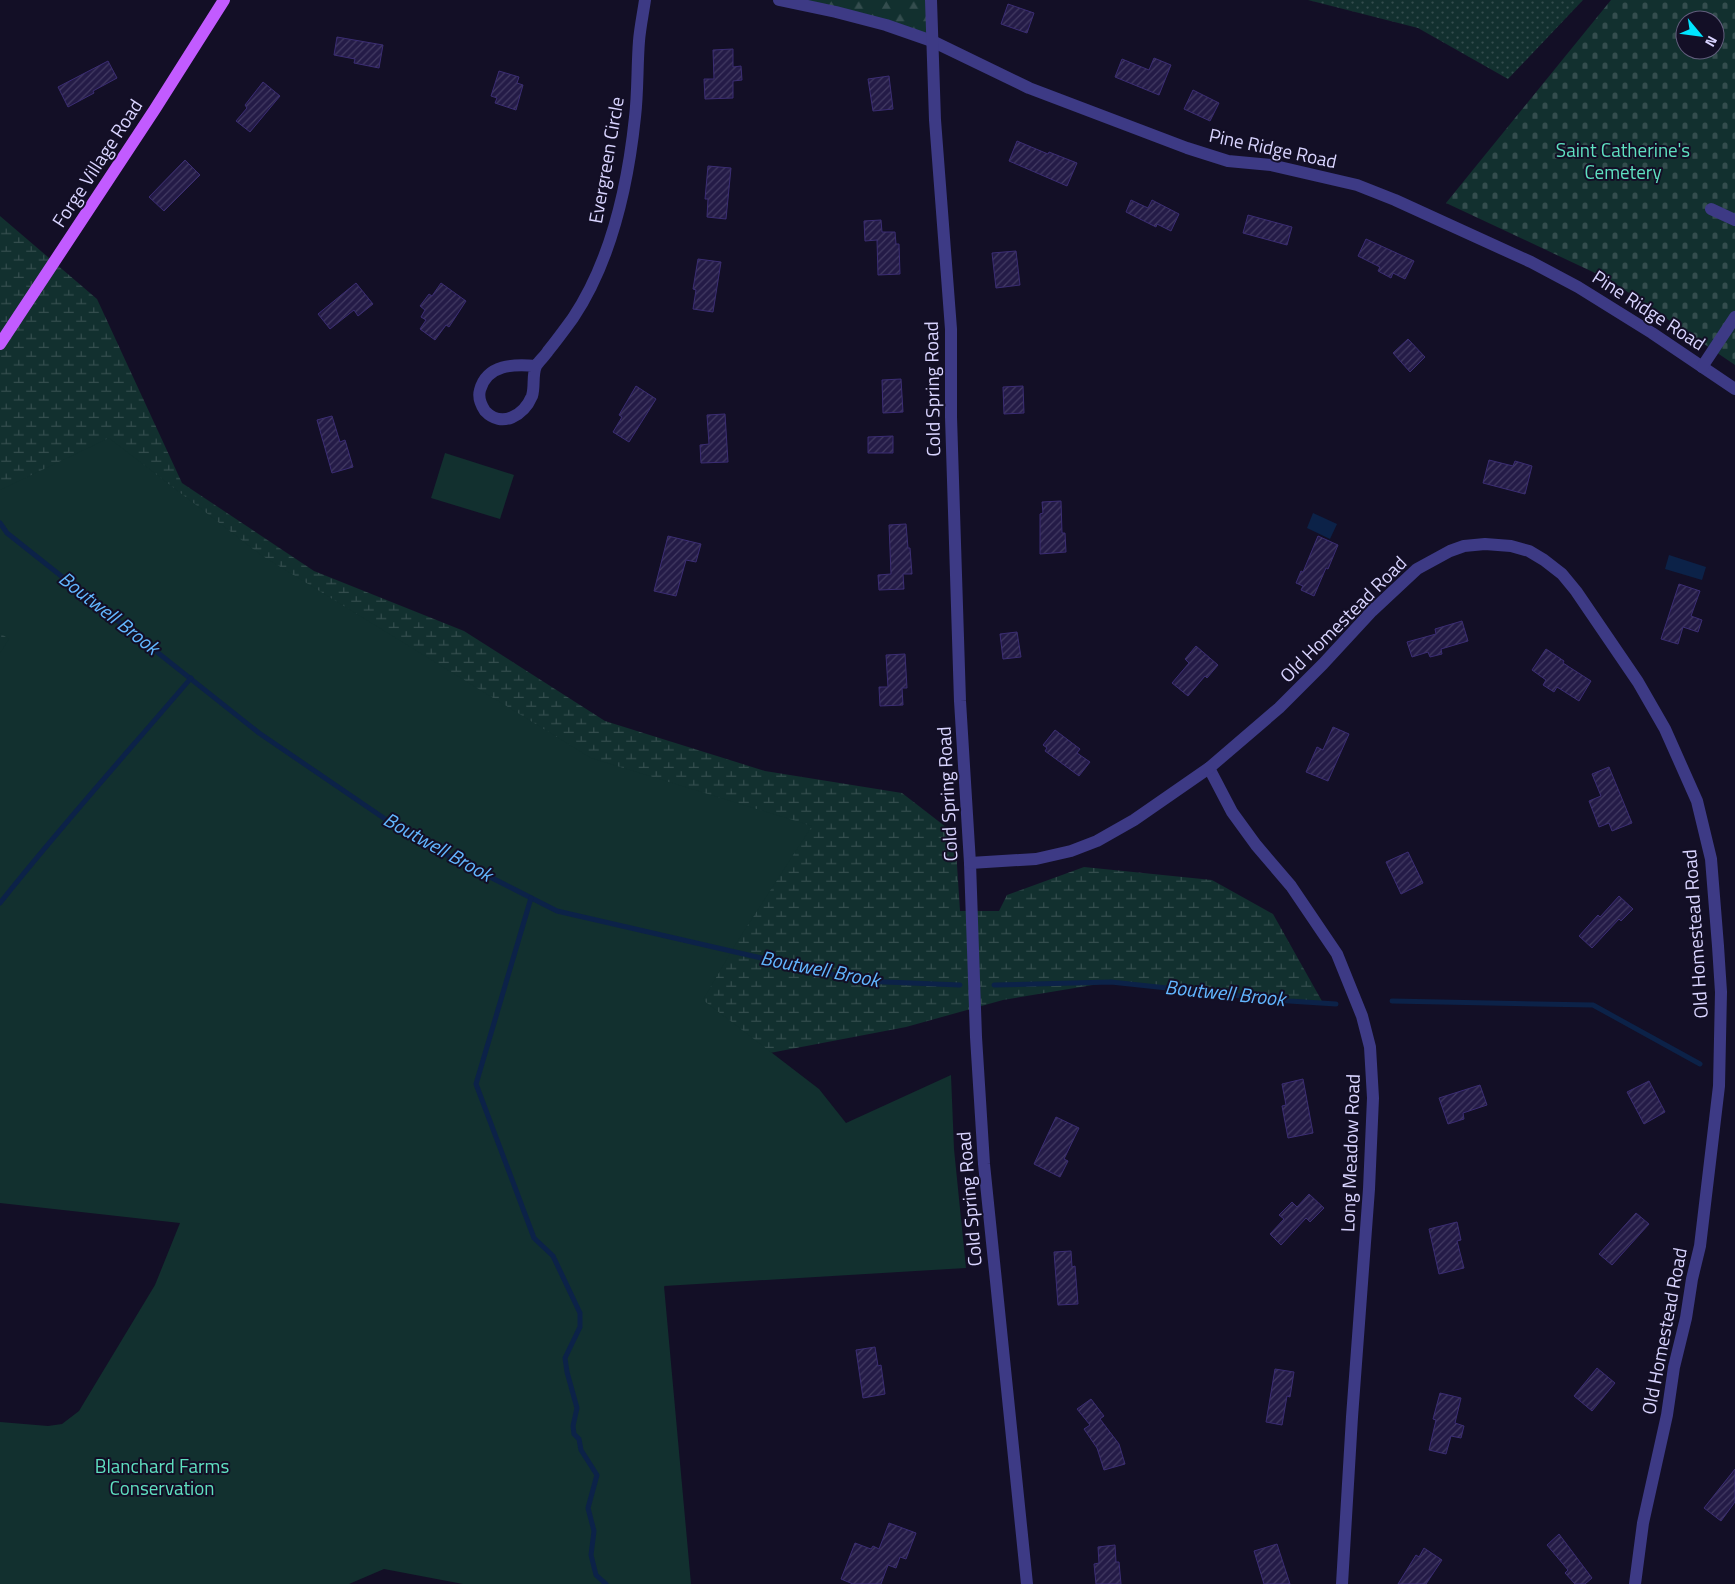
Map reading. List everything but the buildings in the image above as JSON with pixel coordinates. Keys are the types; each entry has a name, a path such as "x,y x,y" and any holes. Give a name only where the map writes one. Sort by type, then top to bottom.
{"main road":[{"name":"Forge Village Road","path":"0,344 155,109 224,0"}],"street":[{"name":"Evergreen Circle","path":"536,366 586,298 611,238 622,194 635,119 639,40 645,0"},
{"name":"Pine Ridge Road","path":"779,0 886,25 932,41 1029,88 1187,148 1228,160 1270,165 1357,185 1395,200 1531,262 1570,282 1644,328 1735,389"},
{"name":"Cold Spring Road","path":"931,0 935,120 951,330 951,417 960,701 970,863 974,1002 984,1164 1027,1584"},
{"path":"1711,209 1735,220"},
{"path":"1702,368 1735,318"},
{"path":"516,364 536,366 532,395 523,411 510,420 496,419 484,410 478,396 482,384 493,371 516,364"},
{"name":"Old Homestead Road","path":"970,863 1036,859 1071,851 1097,841 1134,820 1210,768 1279,708 1323,664 1372,610 1417,569 1457,549 1485,544 1511,546 1529,551 1562,574 1615,646 1638,682 1665,729 1697,800 1711,859 1721,992 1719,1086 1700,1246 1674,1367 1668,1415 1643,1523 1635,1584"},
{"name":"Long Meadow Road","path":"1210,768 1232,812 1256,845 1291,886 1337,954 1362,1016 1370,1047 1373,1098 1369,1190 1342,1584"}],"green space":[{"path":"778,0 931,0 932,41"},
{"path":"1308,0 1583,0 1508,79 1418,28"},
{"name":"Saint Catherine's Cemetery","path":"1611,0 1735,0 1735,365 1610,280 1446,203"},
{"path":"0,216 97,299 182,483 314,571 464,631 605,721 765,771 902,793 955,834 960,911 999,911 1007,895 1084,867 1212,880 1273,914 1323,1003 1111,982 1003,1000 906,1027 733,1060 574,1584 0,828"},
{"name":"Blanchard Farms Conservation","path":"109,438 261,555 591,758 812,826 735,945 703,1000 819,1089 846,1123 951,1075 954,1149 966,1268 664,1286 691,1584 463,1584 384,1569 349,1584 0,1584 0,1422 48,1426 62,1424 79,1411 155,1285 180,1223 0,1203 0,653 9,639 0,633 0,490"},
{"path":"445,453 514,475 500,519 431,498"}],"water":[{"path":"1313,513 1337,524 1330,539 1307,528"},
{"path":"1669,555 1706,567 1702,580 1665,569"}],"waterway":[{"name":"Boutwell Brook","path":"0,523 7,533 259,733 413,838 557,911 861,981 960,985"},
{"path":"0,903 70,818 191,678"},
{"path":"531,898 476,1084 534,1238 553,1256 580,1313 580,1327 565,1358 577,1408 573,1426 574,1434 579,1439 581,1450 597,1475 588,1508 594,1531 591,1555 596,1575 606,1584"},
{"name":"Boutwell Brook","path":"994,985 1111,982 1289,1001 1336,1004"},
{"name":"Boutwell Brook","path":"1392,1001 1593,1005 1700,1064"}]}
